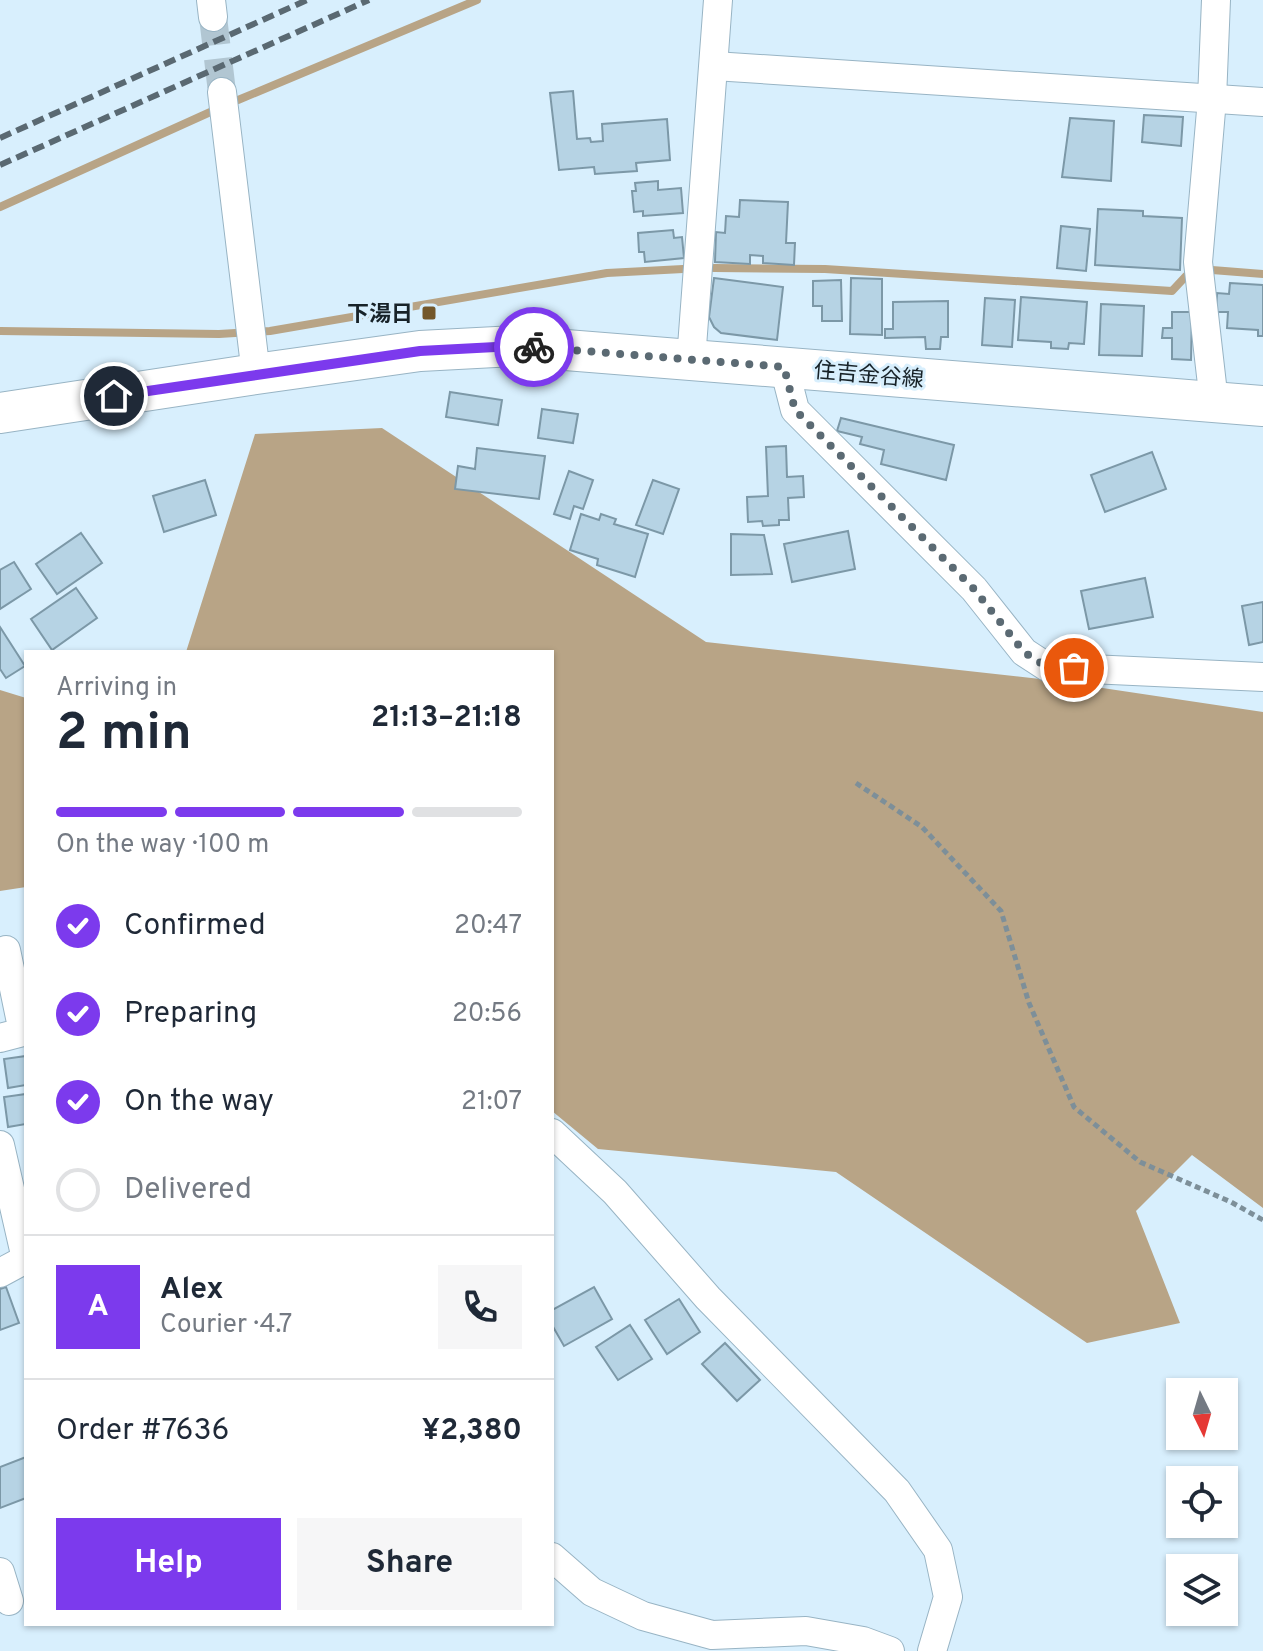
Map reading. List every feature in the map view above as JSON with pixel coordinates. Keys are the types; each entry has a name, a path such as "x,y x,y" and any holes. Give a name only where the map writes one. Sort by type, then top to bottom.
{"main road":[{"name":"住吉金谷線","path":"0,413 253,345 420,351 516,346 1263,406"}],"street":[{"path":"691,360 718,0"},
{"path":"1214,402 1199,269 1216,0"},
{"path":"714,66 1263,102"},
{"path":"222,92 253,345"},
{"path":"784,367 795,410 974,589 1024,652 1047,667 1263,677"},
{"path":"0,1038 23,1032 11,951"},
{"path":"554,1135 615,1192 708,1298 897,1491 938,1550 948,1597 932,1651"},
{"path":"0,1145 24,1250"},
{"path":"0,1273 24,1260"},
{"path":"554,1559 592,1592 643,1616 712,1635 806,1631 863,1641 890,1651"},
{"path":"0,1572 12,1600"}],"path":[{"path":"856,783 922,827 1001,911 1029,1003 1074,1107 1140,1162 1231,1202 1263,1220"}],"shaded area":[{"path":"382,428 706,642 1049,680 1263,712 1263,1208 1192,1155 1136,1211 1180,1323 1087,1343 836,1172 598,1149 554,1113 554,650 187,650 255,434"},
{"path":"0,690 24,697 24,887 0,891"}],"building":[{"path":"573,91 577,139 603,141 602,124 667,119 670,160 636,163 637,171 595,174 594,167 559,170 550,93"},
{"path":"1144,115 1183,117 1181,146 1142,142"},
{"path":"1070,118 1114,121 1111,181 1062,177"},
{"path":"658,181 658,190 681,188 683,213 643,216 643,211 634,212 632,191 636,191 635,183"},
{"path":"740,200 788,202 786,243 795,243 794,265 763,263 763,256 750,255 750,264 715,262 716,232 725,233 726,216 739,217"},
{"path":"1098,209 1143,211 1143,216 1182,218 1180,270 1095,265"},
{"path":"1061,226 1090,229 1086,271 1057,268"},
{"path":"673,230 674,238 682,237 684,258 645,262 644,252 639,252 638,233"},
{"path":"714,278 783,287 777,340 721,333 714,327 709,317"},
{"path":"851,278 882,279 882,335 850,334"},
{"path":"841,280 842,321 822,321 822,306 813,306 813,281"},
{"path":"1230,283 1263,285 1263,336 1258,336 1258,330 1227,328 1228,312 1216,312 1217,293 1229,294"},
{"path":"1021,297 1087,302 1084,344 1069,343 1068,349 1051,348 1051,342 1018,340"},
{"path":"985,298 1015,300 1012,347 982,345"},
{"path":"948,301 948,337 941,337 940,349 926,349 925,337 885,338 885,329 893,329 893,302"},
{"path":"1101,304 1144,306 1142,356 1099,355"},
{"path":"1172,312 1192,312 1191,360 1172,359 1172,338 1162,338 1163,328 1172,328"},
{"path":"450,392 502,400 498,425 446,417"},
{"path":"542,409 578,414 573,443 538,438"},
{"path":"841,418 954,445 946,480 881,464 884,450 860,444 862,437 837,431"},
{"path":"786,446 787,477 803,476 804,497 788,498 789,520 779,520 779,525 763,526 762,521 748,522 747,497 768,496 766,447"},
{"path":"477,448 545,456 539,499 455,489 458,466 475,469"},
{"path":"1152,452 1166,489 1105,512 1091,475"},
{"path":"569,471 593,480 583,509 574,506 570,519 554,514"},
{"path":"205,480 216,515 164,532 153,496"},
{"path":"653,480 679,489 663,534 636,525"},
{"path":"581,514 599,520 601,514 616,519 614,524 648,534 635,577 597,565 598,559 570,550"},
{"path":"848,531 855,569 792,582 784,544"},
{"path":"81,533 102,563 57,594 36,564"},
{"path":"731,534 764,535 772,574 731,575"},
{"path":"14,562 31,589 0,609 0,570"},
{"path":"1145,578 1153,617 1089,629 1081,591"},
{"path":"76,588 97,618 52,650 31,619"},
{"path":"1263,602 1263,642 1249,645 1242,606"},
{"path":"0,627 24,667 6,678 0,669"},
{"path":"24,1056 24,1085 8,1088 4,1059"},
{"path":"24,1094 24,1124 8,1127 4,1097"},
{"path":"6,1287 19,1323 0,1330 0,1289"},
{"path":"594,1287 612,1319 564,1346 554,1328 554,1309"},
{"path":"679,1299 700,1332 667,1354 645,1320"},
{"path":"630,1325 652,1359 618,1380 596,1347"},
{"path":"725,1343 760,1380 737,1401 702,1364"},
{"path":"24,1458 24,1499 0,1508 0,1467"}],"waterway":[{"path":"238,100 477,0"},
{"path":"0,207 217,109"},
{"path":"714,268 825,269 1172,291 1186,276 1212,270 1263,274"},
{"path":"0,331 219,334 270,331 607,273 683,269"}],"tunnel":[{"path":"213,17 222,92"}],"railway":[{"path":"0,138 307,0"},
{"path":"0,165 369,0"}],"way so far":[{"path":"534,347 784,367 795,410 974,589 1024,652 1047,667 1074,668"}],"place":[{"name":"下湯日","path":"429,313"}],"route":[{"path":"114,396 420,351 534,347"}]}
